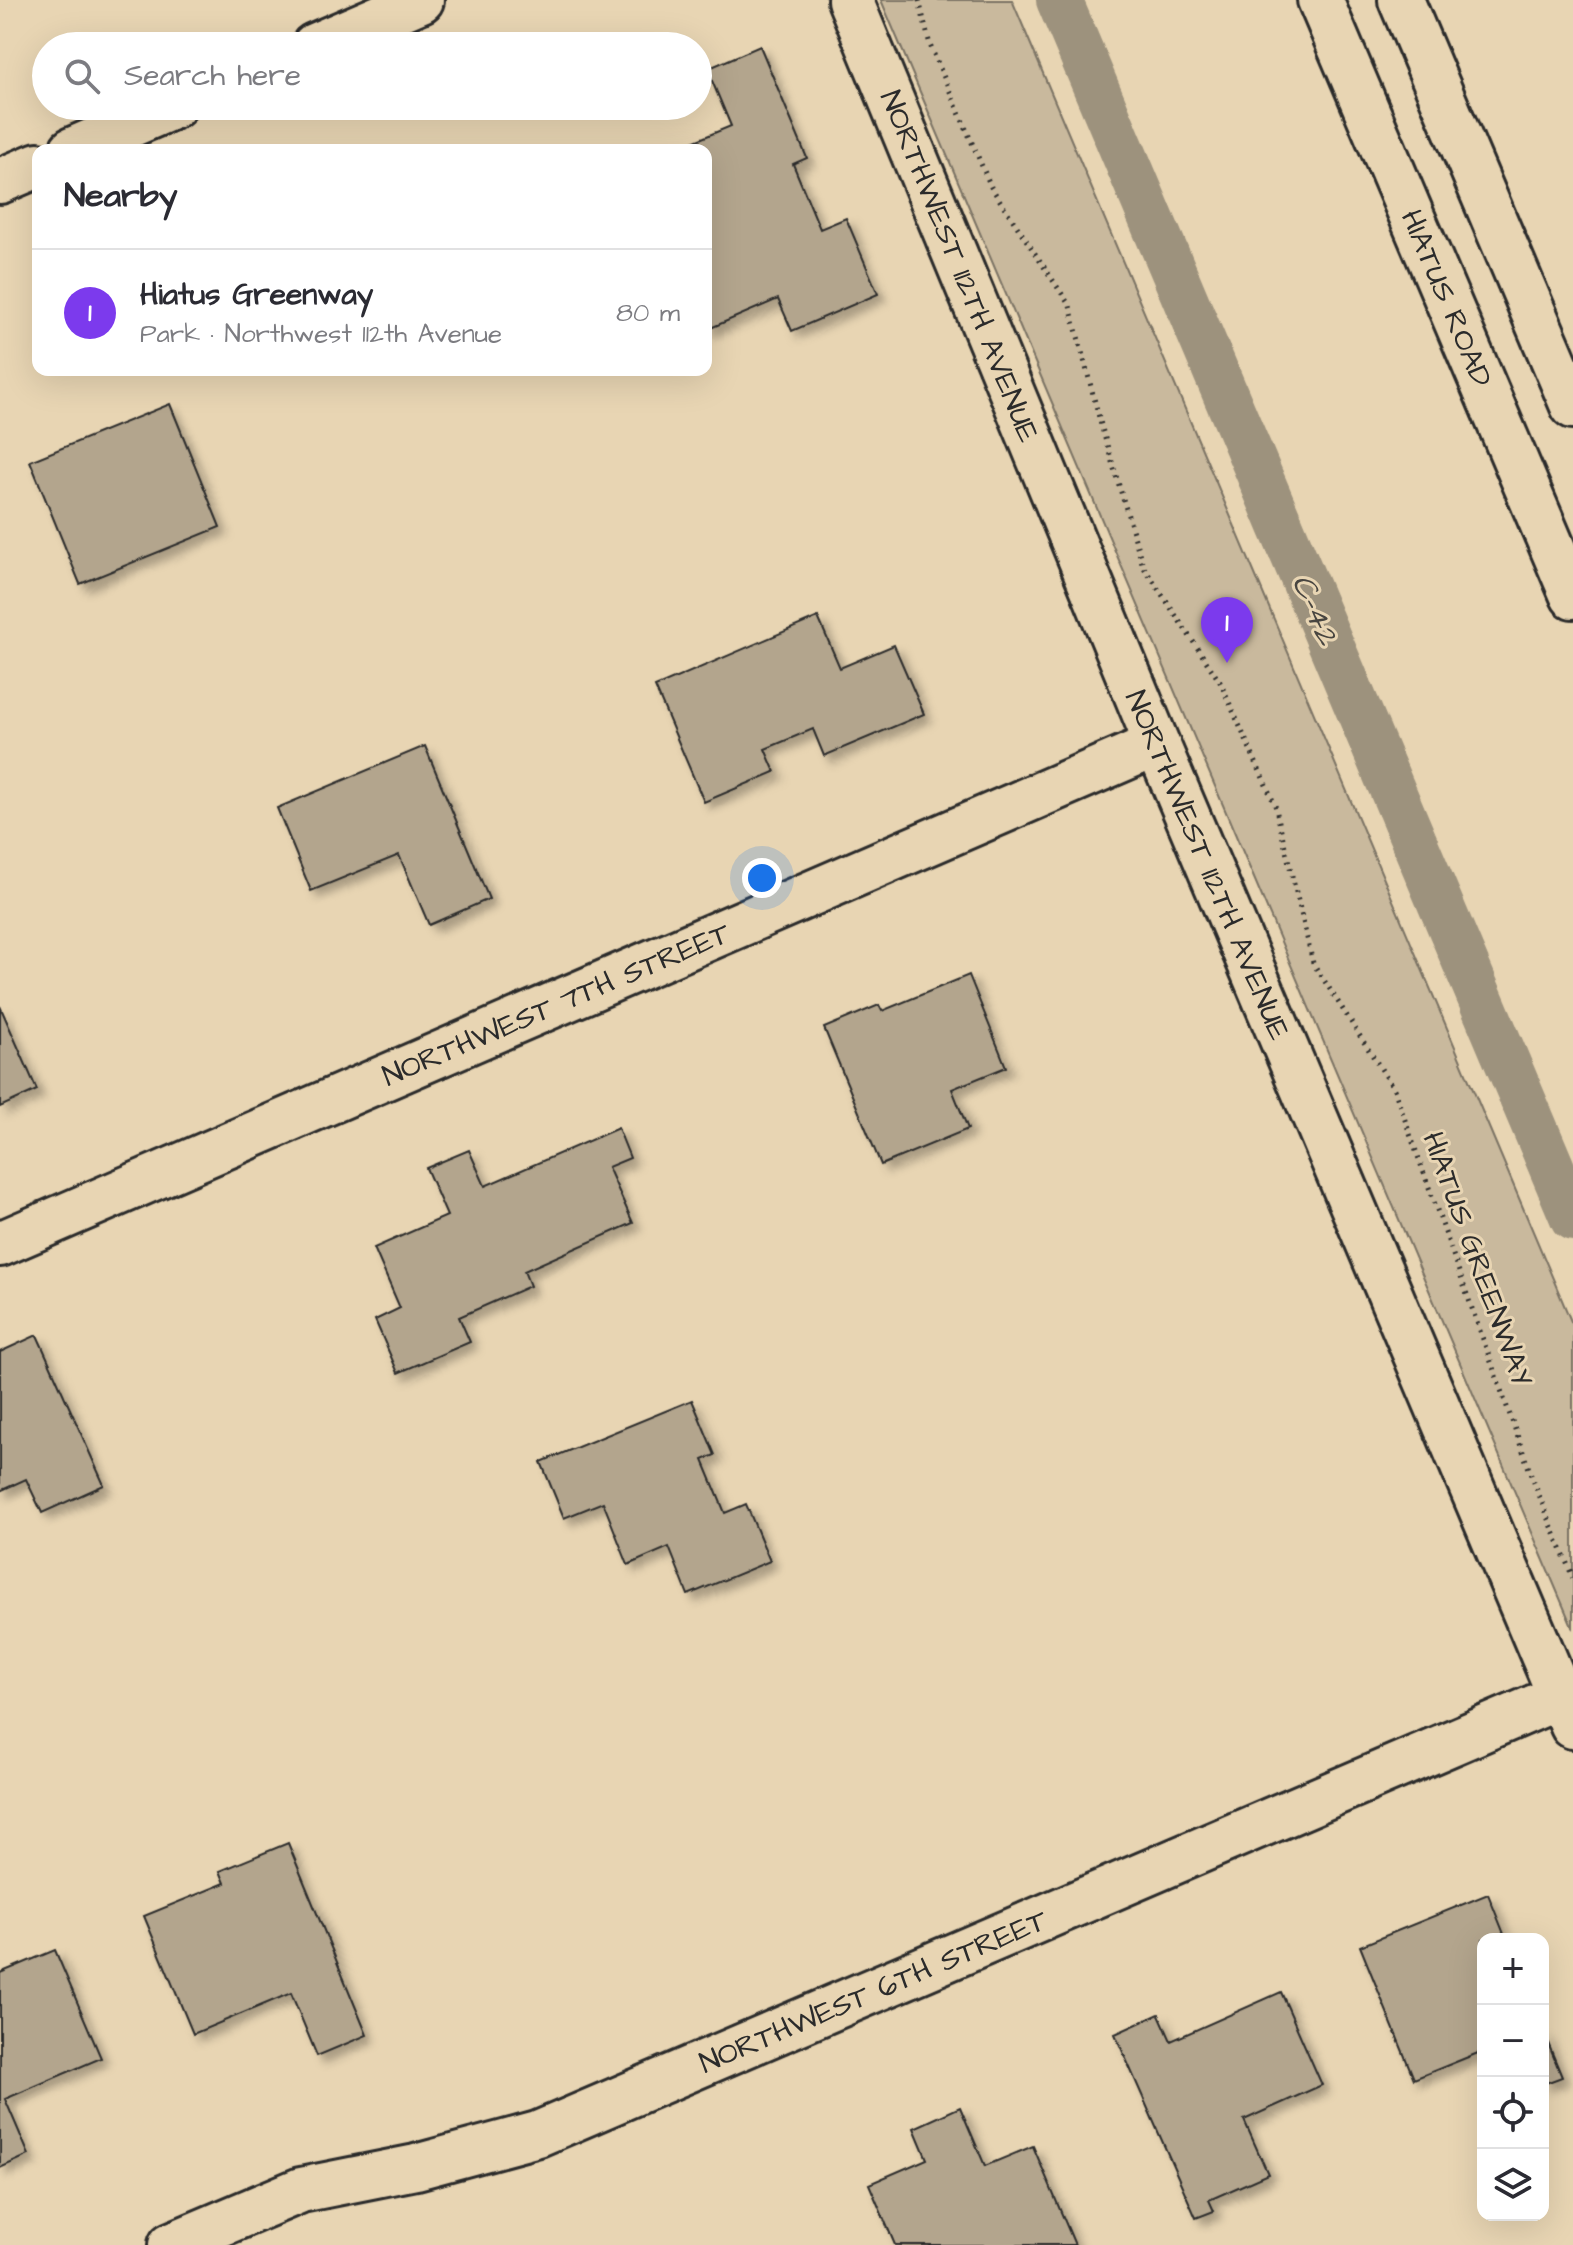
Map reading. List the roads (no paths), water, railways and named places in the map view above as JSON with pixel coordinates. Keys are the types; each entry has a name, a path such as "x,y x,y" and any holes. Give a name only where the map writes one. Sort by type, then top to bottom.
{"street":[{"path":"347,32 421,0"},
{"name":"NORTHWEST 112TH AVENUE","path":"850,0 1157,744 1567,1711"},
{"name":"HIATUS ROAD","path":"1320,0 1573,596"},
{"path":"1401,0 1573,406"},
{"path":"86,144 142,120"},
{"path":"0,181 32,168"},
{"name":"NORTHWEST 7TH STREET","path":"0,1244 1157,744"},
{"name":"NORTHWEST 6TH STREET","path":"171,2245 301,2190 416,2167 538,2134 1567,1711"}],"waterway":[{"name":"C-42","path":"1059,0 1573,1218"}],"place":[{"name":"Hiatus Greenway","path":"1227,663"}]}
